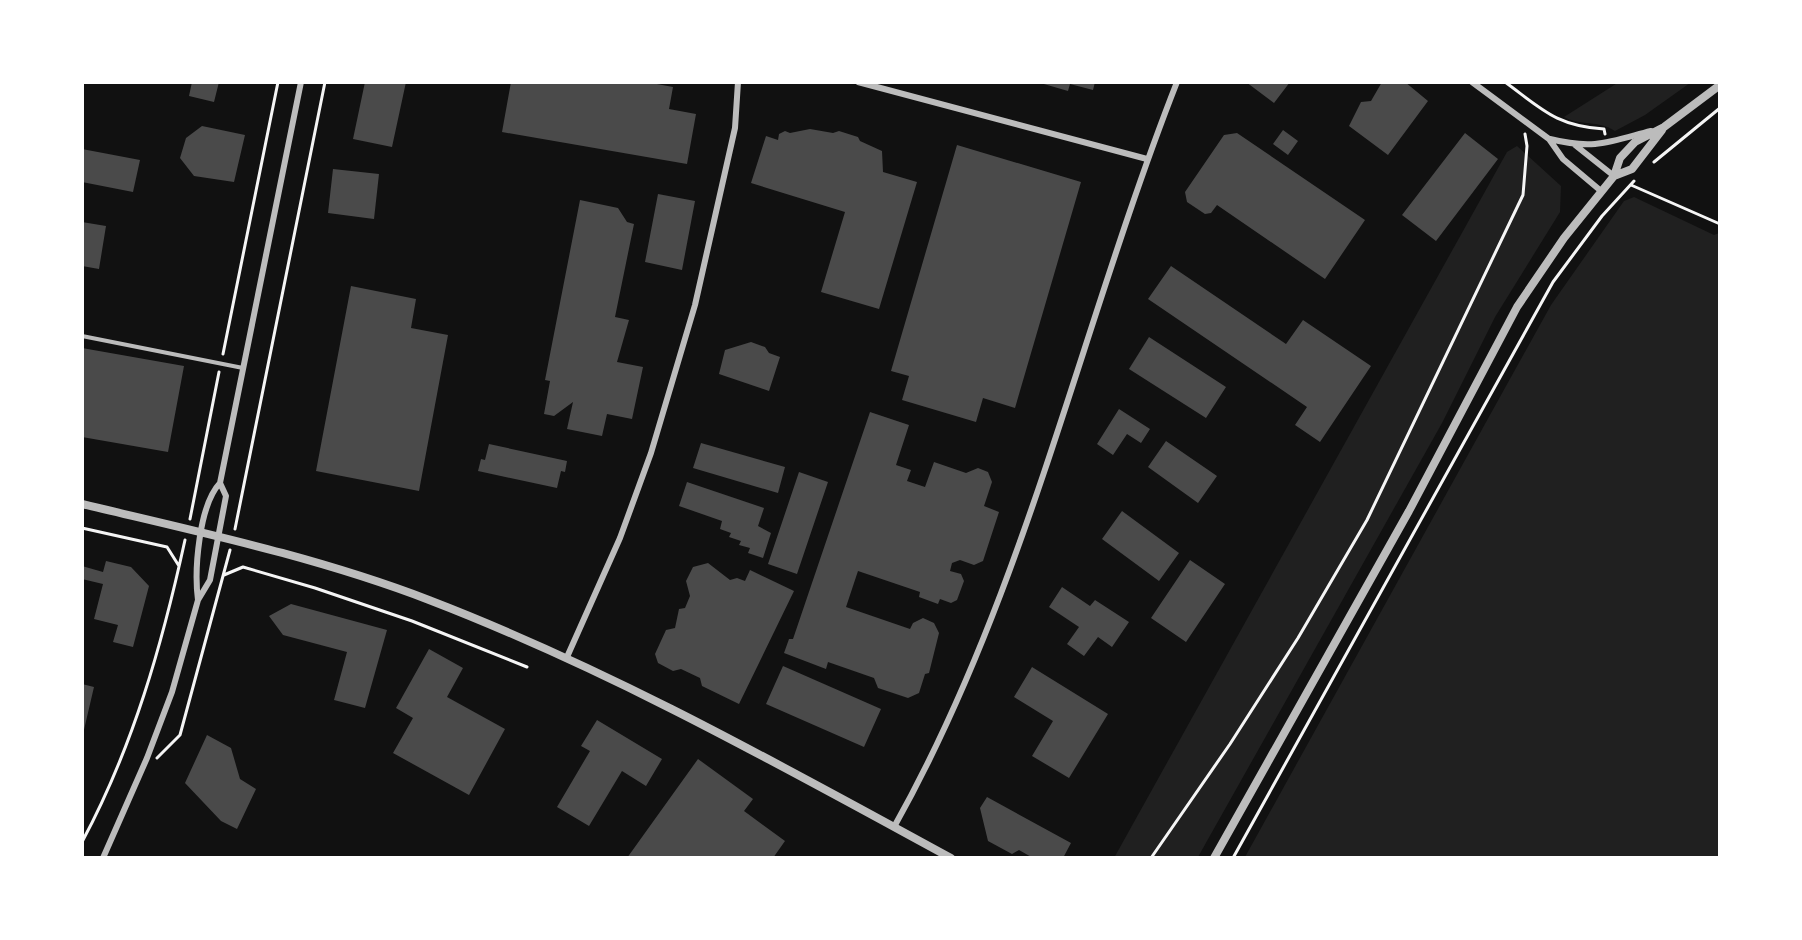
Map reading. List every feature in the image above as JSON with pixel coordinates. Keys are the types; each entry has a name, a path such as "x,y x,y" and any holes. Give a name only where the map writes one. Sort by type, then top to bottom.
{"street":[{"path":"198,600 195,577 202,532 211,493 220,483 301,82"},
{"path":"567,657 628,517 651,453 695,306 735,128 738,82"},
{"path":"858,82 1147,159"},
{"path":"894,827 970,670 1006,576 1087,344 1147,159 1177,82"},
{"path":"1472,82 1549,139 1563,159 1601,191"},
{"path":"1214,858 1409,511 1517,307 1564,238 1614,176 1620,158 1635,142 1665,127 1719,85"},
{"path":"1549,139 1574,145 1607,144 1665,127"},
{"path":"1614,176 1632,169 1665,127"},
{"path":"1574,145 1614,176"},
{"path":"103,858 145,764 174,686 198,600 210,580 226,496 220,483"},
{"path":"82,504 220,536 427,600 567,657 777,763 951,858"}],"lane":[{"path":"82,336 244,368"}],"path":[{"path":"82,842 121,763 146,692 179,566 278,82"},
{"path":"145,764 162,757 180,735 224,575 325,82"},
{"path":"1505,82 1568,125 1604,129 1607,144"},
{"path":"1233,858 1553,282 1602,216 1631,184 1670,146 1719,108"},
{"path":"1151,858 1243,725 1298,638 1372,509 1523,195 1527,146 1523,120"},
{"path":"1632,169 1640,175"},
{"path":"1614,176 1719,224"},
{"path":"82,528 167,547 179,566"},
{"path":"224,575 243,567 315,588 412,621 527,667"}],"shaded area":[{"path":"1619,82 1690,83 1645,115 1615,131 1603,125 1564,117"},
{"path":"1517,146 1561,186 1560,212 1495,317 1442,423 1198,857 1114,858 1507,152"},
{"path":"1634,197 1714,235 1719,233 1719,857 1245,857 1551,305 1624,201"}],"building":[{"path":"192,82 219,82 214,102 189,96"},
{"path":"365,82 406,82 392,147 353,139"},
{"path":"511,82 646,82 673,87 669,109 696,114 687,164 502,132"},
{"path":"1037,82 1095,82 1093,90 1070,84 1068,91"},
{"path":"1246,82 1290,82 1274,103"},
{"path":"1382,82 1405,82 1428,101 1388,155 1349,126 1361,102 1371,101"},
{"path":"202,126 245,135 234,182 194,176 180,158 186,138"},
{"path":"810,129 833,133 839,131 858,137 860,141 882,151 883,172 917,182 879,309 821,292 845,212 751,183 766,136 778,140 779,134 785,131 790,133"},
{"path":"1283,130 1298,141 1288,155 1273,144"},
{"path":"1237,133 1365,220 1325,279 1217,205 1211,213 1205,214 1187,202 1185,192 1224,135"},
{"path":"1465,133 1498,159 1436,241 1402,215"},
{"path":"957,145 1081,182 1015,408 983,398 976,422 902,400 909,376 891,371"},
{"path":"82,149 140,160 133,192 82,182"},
{"path":"333,169 379,174 374,219 328,213"},
{"path":"658,194 695,201 682,270 645,262"},
{"path":"580,200 618,208 627,222 634,224 615,317 629,320 617,362 643,367 632,419 607,414 602,436 567,429 573,402 554,416 544,414 550,381 545,380"},
{"path":"82,222 106,226 99,269 82,266"},
{"path":"1171,266 1286,344 1303,320 1371,366 1320,442 1295,425 1307,407 1148,299"},
{"path":"351,286 416,299 411,328 448,335 419,491 316,471"},
{"path":"1149,337 1226,387 1206,418 1129,369"},
{"path":"751,342 765,347 769,353 780,357 769,391 719,374 725,350"},
{"path":"82,348 184,366 168,452 82,437"},
{"path":"1119,409 1150,429 1141,443 1127,434 1113,455 1097,444"},
{"path":"870,412 909,425 896,465 911,470 907,481 925,487 934,462 966,473 978,468 988,472 992,482 984,506 999,512 983,561 974,565 960,560 952,563 950,571 961,574 964,581 957,600 951,603 940,599 938,604 919,597 920,592 858,571 846,607 910,629 913,623 923,618 934,623 939,633 929,673 925,674 919,693 908,698 878,688 874,678 828,662 826,669 784,653 789,639 793,639"},
{"path":"1166,441 1217,476 1198,503 1148,467"},
{"path":"701,443 785,467 778,493 693,468"},
{"path":"489,444 567,461 565,472 561,471 557,488 478,471 481,459 485,460"},
{"path":"799,472 828,482 797,574 768,564"},
{"path":"687,482 764,508 758,526 771,533 763,558 748,553 750,548 739,545 741,541 729,537 731,533 720,529 722,521 679,506"},
{"path":"1122,511 1179,553 1159,581 1102,539"},
{"path":"1190,560 1225,584 1186,642 1151,618"},
{"path":"106,561 131,567 149,586 133,647 113,642 118,625 94,619 103,584 82,579 82,566 103,572"},
{"path":"708,563 730,580 737,578 745,581 750,570 794,591 739,704 702,686 700,678 681,669 673,671 658,663 655,654 666,630 675,628 679,609 685,608 690,596 686,581 693,567"},
{"path":"1062,587 1090,606 1095,600 1129,622 1112,647 1098,637 1084,656 1067,644 1079,627 1049,607"},
{"path":"291,604 387,630 365,708 334,700 347,652 283,635 269,616"},
{"path":"429,649 463,668 447,697 505,729 469,795 393,753 413,718 396,708"},
{"path":"783,666 881,709 864,747 766,704"},
{"path":"1032,667 1108,714 1069,778 1032,756 1053,721 1014,697"},
{"path":"82,684 94,687 83,734 82,734"},
{"path":"597,720 662,759 646,786 622,771 589,826 557,807 590,751 581,746"},
{"path":"207,735 231,748 240,779 256,789 237,829 221,821 185,783"},
{"path":"698,759 753,799 744,811 785,841 773,858 627,858"},
{"path":"987,797 1071,843 1063,858 1033,858 1019,850 1012,854 988,841 980,808"}]}
